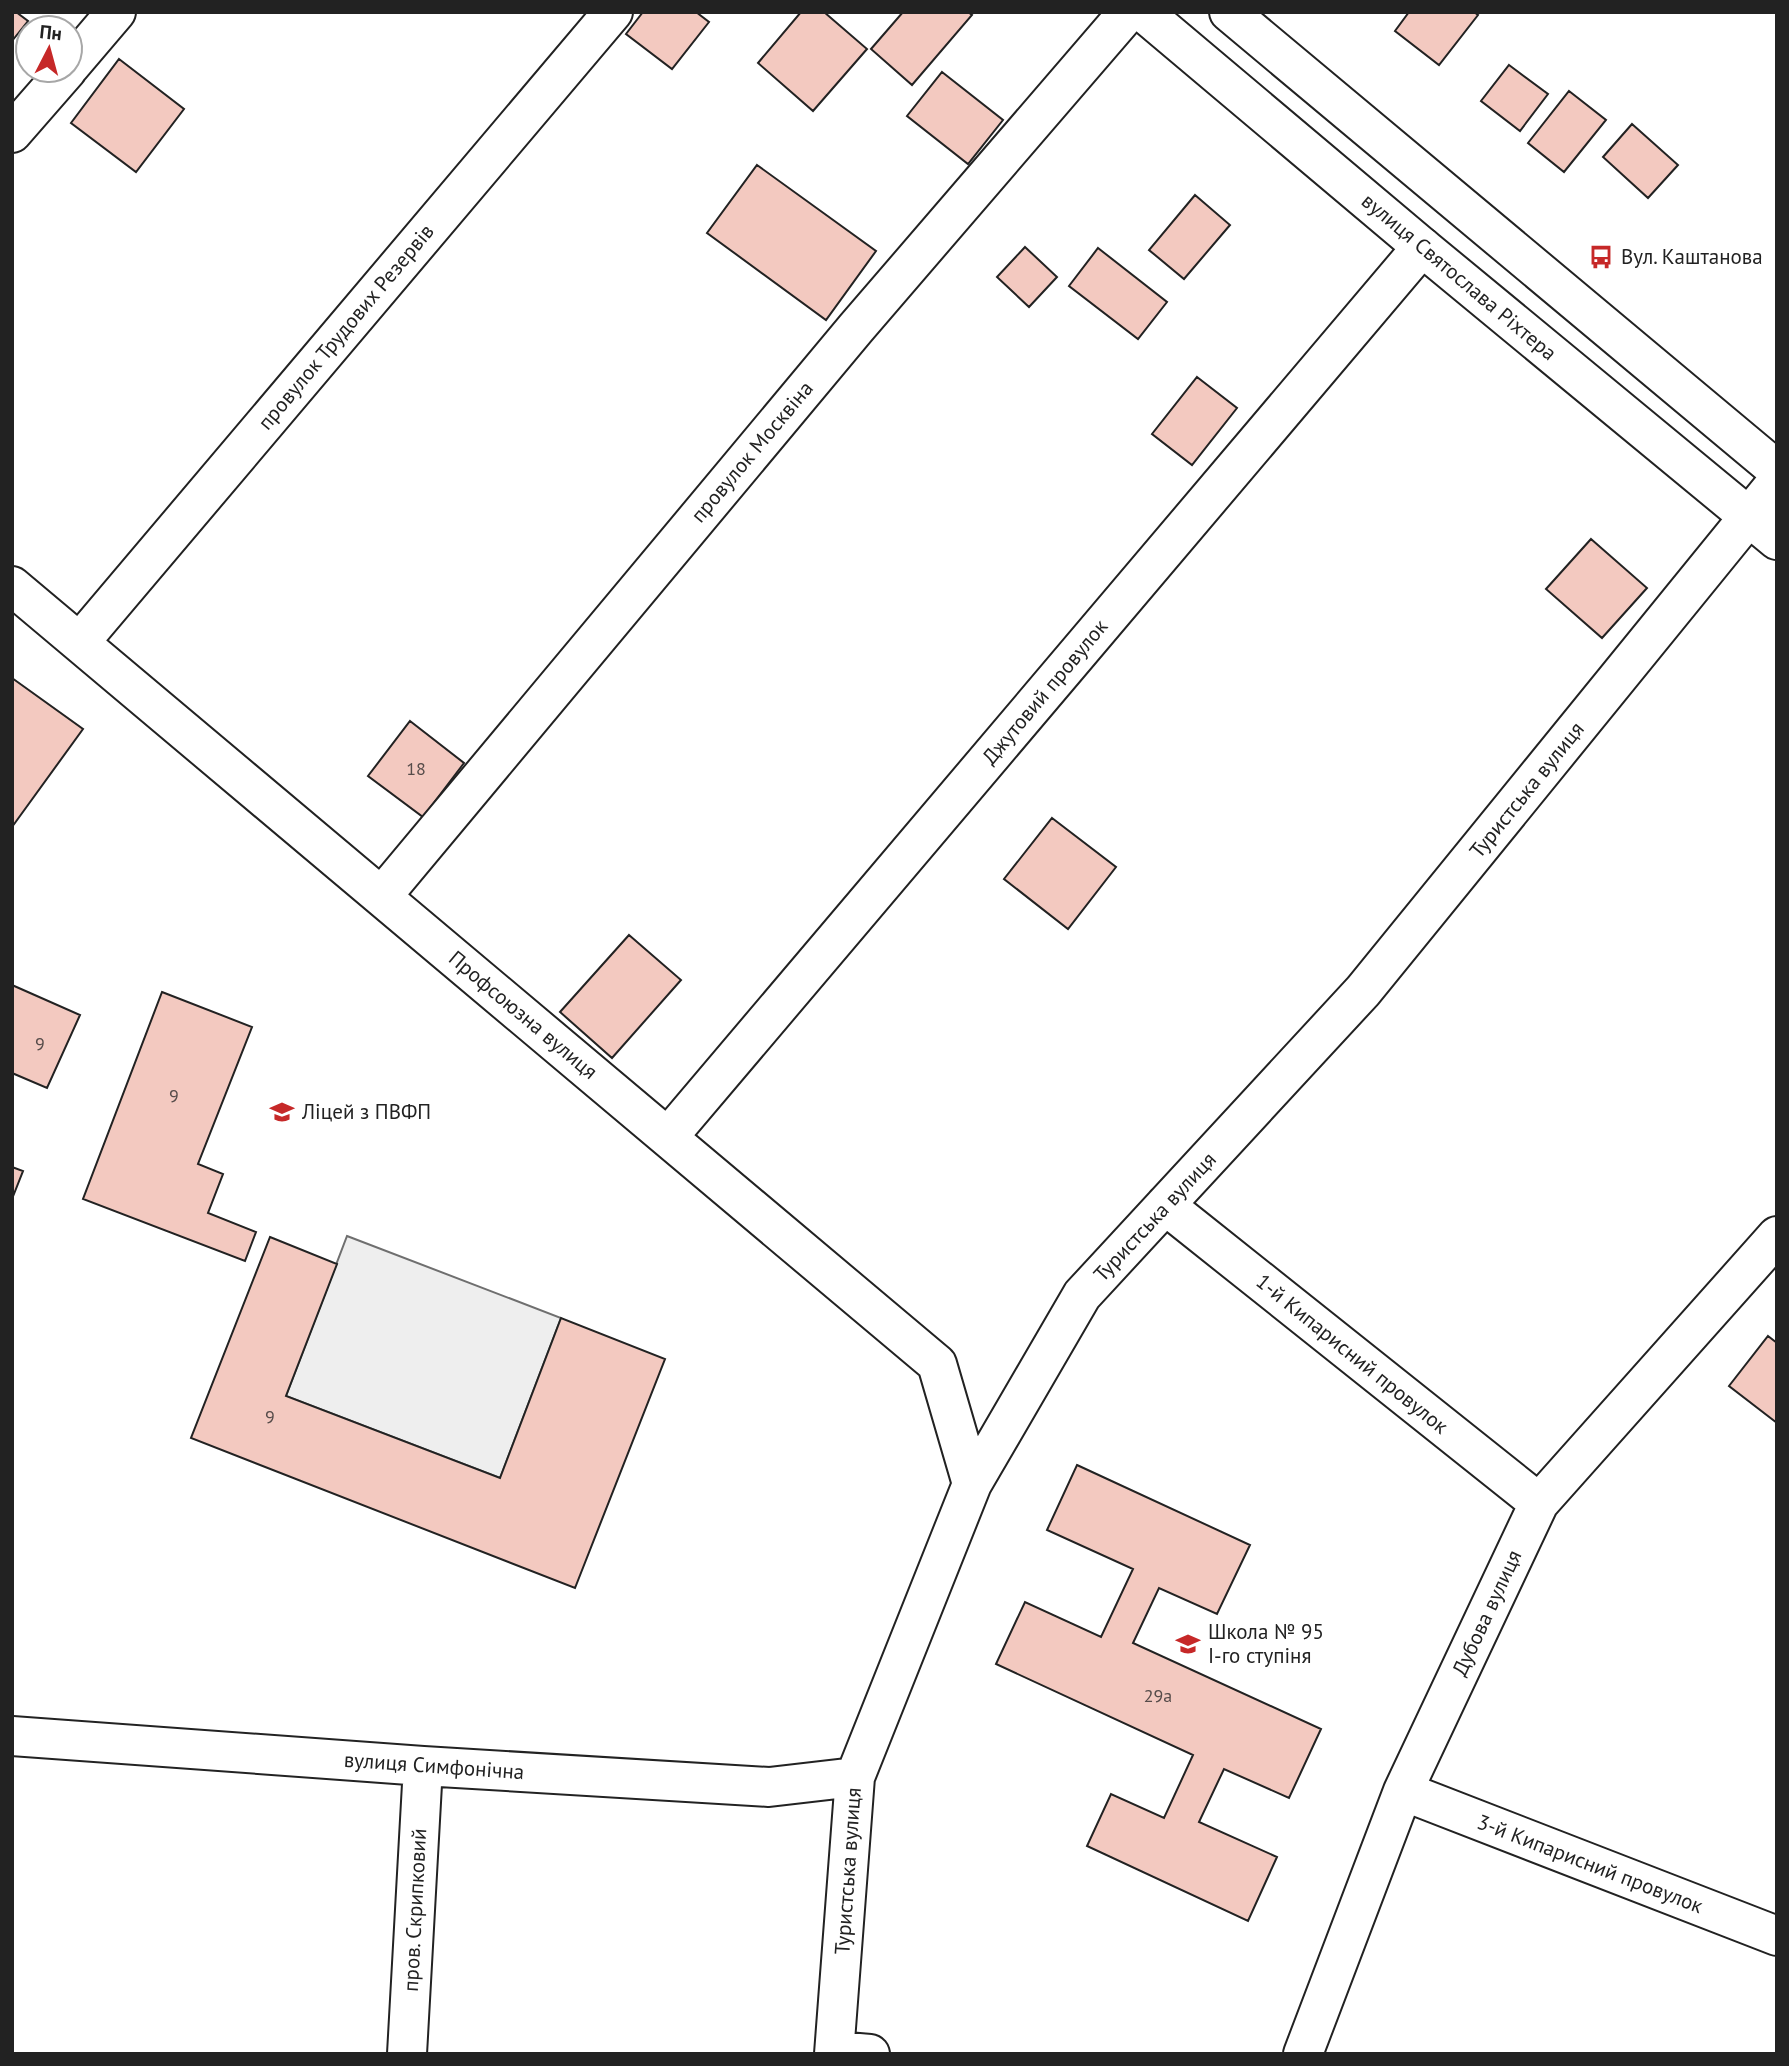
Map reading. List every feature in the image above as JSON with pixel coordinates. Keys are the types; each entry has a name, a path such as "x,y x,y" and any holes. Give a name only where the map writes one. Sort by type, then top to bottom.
{"street":[{"path":"84,49 116,12"},
{"name":"провулок Трудових Резервів","path":"80,642 613,12"},
{"name":"провулок Москвіна","path":"382,896 856,328 1128,12"},
{"name":"вулиця Святослава Ріхтера","path":"1143,12 1763,529"},
{"path":"1229,12 1777,470"},
{"path":"12,133 54,84"},
{"name":"Джутовий провулок","path":"668,1137 1422,247"},
{"name":"Туристська вулиця","path":"846,2053 855,1777 972,1484 1082,1295 1363,991 1763,529 1777,482"},
{"name":"Профсоюзна вулиця","path":"12,586 937,1364 972,1484"},
{"name":"1-й Кипарисний провулок","path":"1165,1205 1539,1503"},
{"name":"Дубова вулиця","path":"1303,2054 1403,1791 1539,1503 1777,1236"},
{"name":"вулиця Симфонічна","path":"12,1736 423,1766 769,1787 855,1777"},
{"name":"пров. Скрипковий","path":"407,2054 423,1766"},
{"name":"3-й Кипарисний провулок","path":"1403,1791 1777,1936"}],"shaded area":[{"path":"347,1236 561,1318 500,1478 286,1396"}],"building":[{"path":"12,12 16,12 19,14 14,14 12,41"},
{"path":"643,12 696,12 709,22 672,69 626,34"},
{"path":"801,12 824,12 867,49 813,111 758,63"},
{"path":"903,12 968,12 972,15 912,85 871,49"},
{"path":"1409,12 1474,12 1478,15 1439,65 1395,31"},
{"path":"119,59 184,109 136,172 71,123"},
{"path":"1509,65 1548,94 1520,131 1481,101"},
{"path":"942,72 1003,120 968,164 907,116"},
{"path":"1569,91 1606,120 1564,172 1528,143"},
{"path":"1632,124 1678,165 1648,198 1603,157"},
{"path":"757,165 876,251 826,320 707,233"},
{"path":"1195,195 1230,225 1184,279 1149,250"},
{"path":"1025,247 1057,277 1029,307 997,277"},
{"path":"1098,248 1167,302 1138,339 1069,286"},
{"path":"1197,377 1237,408 1192,465 1152,434"},
{"path":"1591,539 1647,588 1602,638 1546,589"},
{"path":"12,678 83,729 12,827"},
{"path":"410,721 464,763 423,817 368,776"},
{"path":"1052,818 1116,867 1068,929 1004,879"},
{"path":"629,935 681,980 612,1058 560,1012"},
{"path":"12,985 80,1015 47,1088 12,1073"},
{"path":"162,992 252,1027 198,1164 223,1174 208,1213 256,1232 245,1261 83,1199"},
{"path":"12,1167 23,1171 12,1199"},
{"path":"270,1237 337,1264 286,1396 500,1478 561,1318 665,1359 575,1588 191,1438"},
{"path":"1768,1336 1777,1343 1777,1423 1729,1386"},
{"path":"1077,1465 1250,1545 1217,1614 1159,1588 1133,1643 1321,1729 1289,1798 1224,1769 1199,1822 1277,1857 1248,1921 1087,1846 1111,1794 1164,1818 1193,1755 996,1664 1025,1602 1101,1637 1133,1569 1047,1530"}],"place":[{"name":"Вул. Каштанова","path":"1601,257"},
{"name":"Ліцей з ПВФП","path":"282,1112"},
{"name":"Школа № 95 І-го ступіня","path":"1188,1644"}]}
